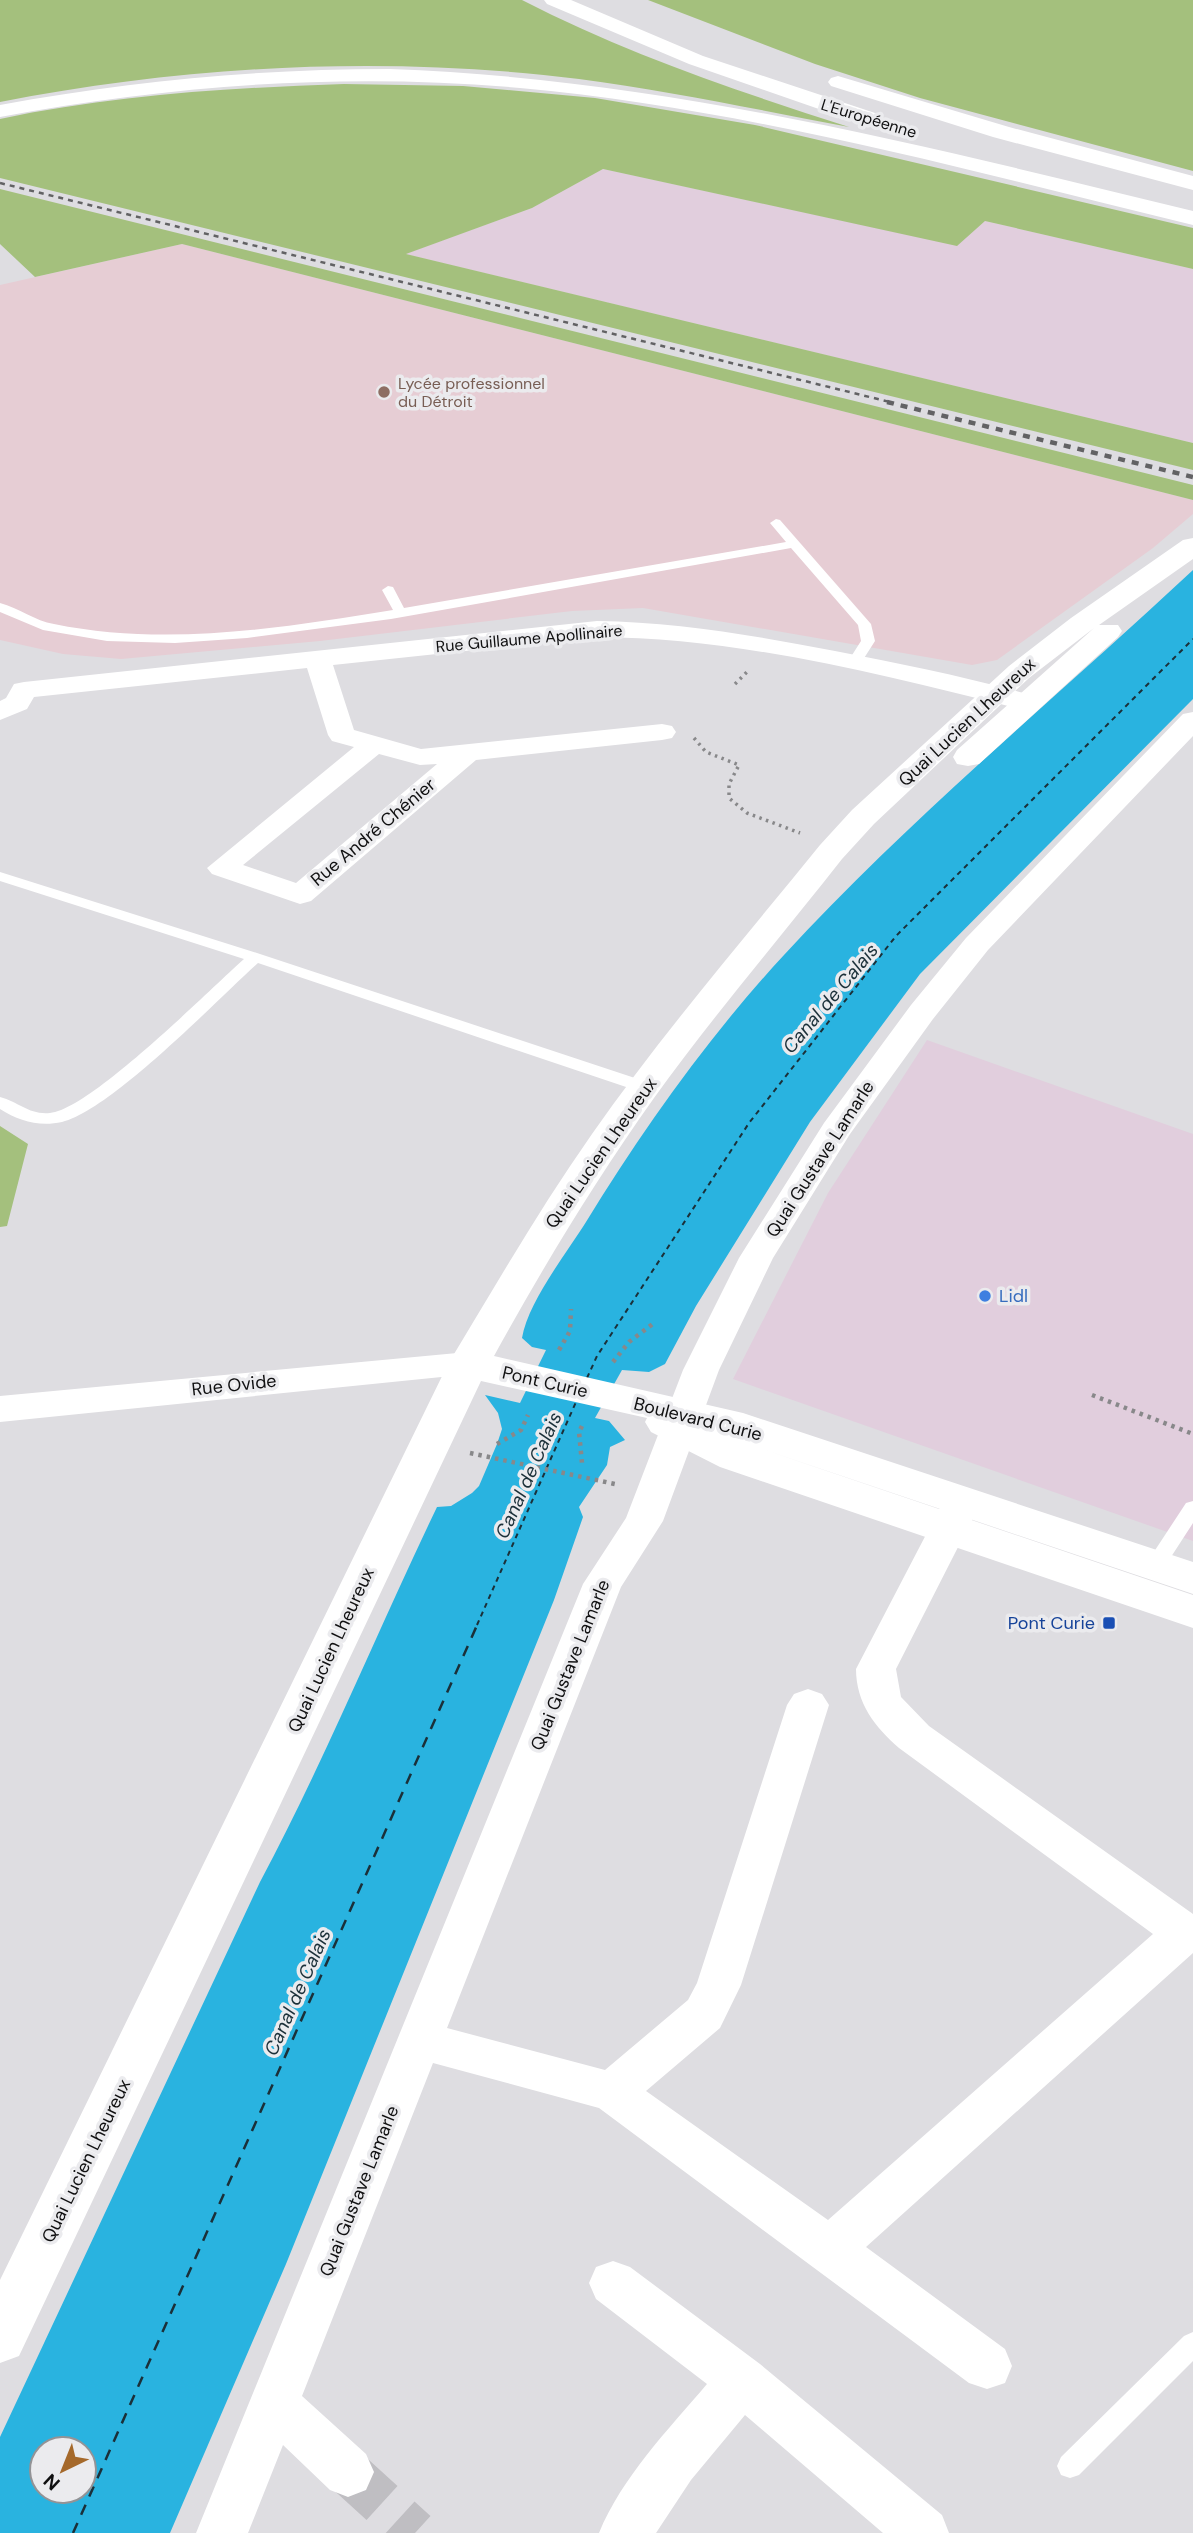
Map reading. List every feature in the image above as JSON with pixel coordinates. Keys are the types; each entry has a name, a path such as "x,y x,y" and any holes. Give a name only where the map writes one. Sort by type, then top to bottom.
{"main road":[{"name":"L'Européenne","path":"554,0 696,60 827,105 1021,163 1193,208"},
{"path":"0,111 124,89 266,76 403,76 522,82 653,99 777,121 1193,218"},
{"name":"L'Européenne","path":"823,77 1001,132 1193,183"},
{"name":"Quai Lucien Lheureux","path":"0,2338 468,1363 557,1215 644,1087 836,846 1048,648 1193,549"},
{"name":"Quai Lucien Lheureux","path":"718,995 877,837 1028,703 1193,549"},
{"name":"Pont Curie","path":"468,1363 623,1400"},
{"name":"Boulevard Curie","path":"623,1400 681,1421 735,1457 956,1515 1162,1579 1193,1612"}],"street":[{"name":"Rue Guillaume Apollinaire","path":"0,712 18,703 14,683 318,659 626,628 706,635 855,663 1028,703"},
{"name":"Rue André Chénier","path":"318,659 342,735 420,757 674,731"},
{"name":"Quai Gustave Lamarle","path":"222,2533 603,1584 644,1521 701,1370 756,1258 815,1162 867,1085 978,944 1193,720"},
{"name":"Rue André Chénier","path":"375,744 222,868 300,895 468,752"},
{"name":"Rue Ovide","path":"0,1409 468,1363"},
{"path":"830,2249 1189,1933 914,1737 884,1707 877,1693 876,1669 956,1515"},
{"path":"612,2092 704,2014 713,2000 808,1705"},
{"path":"419,2040 612,2092 987,2366"},
{"path":"613,2283 742,2381 923,2533"},
{"path":"625,2533 673,2463 742,2381"},
{"path":"274,2403 348,2472"}],"lane":[{"path":"776,523 864,624 868,641 855,663"},
{"path":"0,607 14,616 55,630 106,637 149,638 276,631 795,544"},
{"path":"388,590 400,612"},
{"path":"0,876 255,957 644,1087"},
{"path":"0,1102 28,1119 63,1117 99,1096 255,957"},
{"path":"1162,1579 1193,1508"},
{"path":"1070,2466 1193,2344"}],"path":[{"path":"674,731 706,752 740,765 729,784 729,798 747,813 836,846"},
{"path":"1092,1395 1193,1434"},
{"path":"465,1452 617,1484"}],"shaded area":[{"path":"603,169 956,245 985,221 1193,269 1193,443 405,254 532,208"},
{"name":"Lycée professionnel du Détroit","path":"182,244 1193,500 1193,514 1153,548 997,660 972,665 643,608 572,611 320,641 121,659 63,654 0,640 0,285"},
{"path":"927,1040 1193,1134 1193,1541 733,1379 828,1193"}],"green space":[{"path":"0,0 522,0 642,54 849,127 579,79 434,67 361,66 215,72 71,89 0,102"},
{"path":"648,0 1193,0 1193,171 920,98 815,64"},
{"path":"344,84 463,86 595,98 755,125 1193,228 1193,269 985,221 957,246 603,169 532,208 406,254 1193,443 1193,470 0,178 0,119 128,98"},
{"path":"0,189 1193,485 1193,500 182,244 35,277 0,244"},
{"path":"0,1126 28,1144 7,1226 0,1227"}],"water":[{"name":"Canal de Calais","path":"1193,570 1193,699 920,974 810,1122 696,1306 665,1364 649,1372 622,1370 595,1418 609,1421 625,1440 610,1447 607,1465 579,1507 583,1517 554,1600 286,2264 170,2533 0,2533 0,2437 260,1882 329,1743 437,1507 451,1506 479,1486 502,1429 498,1413 485,1395 520,1403 546,1350 532,1347 522,1338 532,1309 549,1278 630,1152 729,1018 832,904 985,759"}],"ferry route":[{"path":"587,1378 597,1356 749,1123 896,936 1193,639"},
{"path":"477,1625 576,1402"},
{"path":"73,2533 478,1623"}],"tunnel":[{"path":"348,2472 415,2533"}],"railway":[{"path":"0,183 894,403"},
{"path":"887,402 1193,477"}],"place":[{"name":"Lycée professionnel du Détroit","path":"384,392"},
{"name":"Lidl","path":"985,1296"},
{"name":"Pont Curie","path":"1109,1623"}]}
